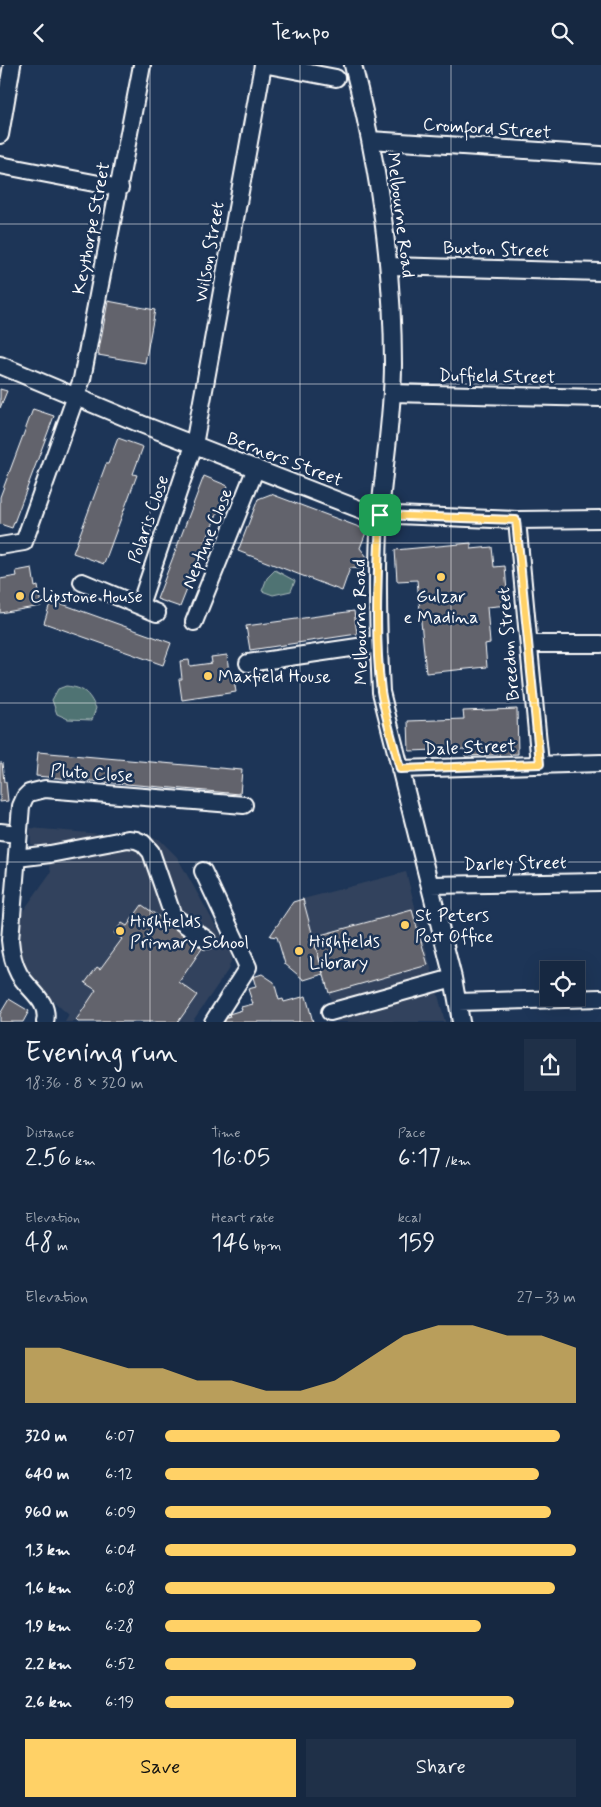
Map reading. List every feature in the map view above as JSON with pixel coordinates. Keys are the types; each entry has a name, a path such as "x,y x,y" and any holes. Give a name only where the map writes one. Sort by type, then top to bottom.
{"street":[{"path":"0,135 12,65"},
{"name":"Keythorpe Street","path":"0,546 24,542 82,379 142,65"},
{"name":"Wilson Street","path":"194,445 263,65"},
{"path":"268,65 336,78"},
{"name":"Melbourne Road","path":"353,65 382,203 389,266 393,354 392,393 380,515 378,575 378,644 382,692 453,978 462,1022"},
{"name":"Cromford Street","path":"370,140 601,155"},
{"path":"0,165 120,188"},
{"name":"Buxton Street","path":"389,266 601,272"},
{"name":"Berners Street","path":"0,365 194,445 372,515 516,520 601,519"},
{"name":"Duffield Street","path":"392,393 601,398"},
{"name":"Polaris Close","path":"140,605 194,445"},
{"name":"Neptune Close","path":"194,622 256,468"},
{"name":"Breedon Street","path":"516,520 540,764"},
{"path":"82,582 157,613"},
{"path":"248,663 378,644"},
{"path":"529,644 601,644"},
{"name":"Dale Street","path":"400,769 601,763"},
{"name":"Pluto Close","path":"45,1022 44,1006 20,976 11,956 10,940 18,833 21,806 29,793 45,789 244,805"},
{"path":"0,832 18,833"},
{"path":"17,858 50,854 128,839 143,843 151,852 172,916 207,940"},
{"path":"203,871 248,967 213,1022"},
{"name":"Darley Street","path":"430,885 601,882"},
{"path":"330,1011 453,978"},
{"path":"458,1002 601,998"}],"shaded area":[{"name":"Highfields Primary School","path":"30,828 159,839 177,857 231,953 228,970 192,1022 65,1022 69,1015 26,977 18,952 21,914 51,872 46,850 35,848 31,844"},
{"path":"406,872 445,1022 337,1022 303,899"}],"green space":[{"path":"275,570 295,581 291,591 273,595 262,591 267,578"},
{"path":"66,686 85,692 90,698 96,708 92,720 68,719 57,714 52,700 58,689"}],"building":[{"path":"108,301 155,310 145,363 98,355"},
{"path":"0,389 7,391 0,408"},
{"path":"33,409 54,416 12,528 0,524 0,497"},
{"path":"118,438 143,447 133,474 137,475 104,564 73,553 106,464 108,464"},
{"path":"204,476 228,486 180,607 157,599"},
{"path":"271,494 367,530 360,548 367,557 365,564 361,569 350,568 342,591 238,551 258,499"},
{"path":"471,543 471,549 492,547 494,567 505,566 508,605 487,607 490,643 485,644 487,667 426,673 417,580 397,581 395,550"},
{"name":"Clipstone House","path":"32,568 35,587 38,586 41,606 0,613 0,579 17,576 16,571"},
{"path":"51,600 171,643 163,665 44,623"},
{"path":"354,611 357,634 250,650 246,626"},
{"name":"Maxfield House","path":"227,655 229,674 233,674 236,692 182,700 179,679 182,679 180,661 189,660 190,666 212,663 211,657"},
{"path":"517,709 518,754 465,756 465,749 409,751 408,721 464,719 463,711"},
{"path":"38,752 242,770 240,794 36,776"},
{"path":"0,763 2,763 4,782 6,782 8,801 0,802"},
{"name":"Highfields Library","path":"303,899 323,974 304,980 285,964 277,937 270,936 293,902"},
{"path":"142,905 203,947 179,982 197,995 178,1022 78,1022 76,1020 96,990 85,983 97,967 100,969 122,939 114,933 122,923 127,926"},
{"path":"412,910 428,965 329,993 313,937"},
{"path":"262,974 274,982 279,1000 283,999 284,1002 306,996 313,1022 216,1022 230,1017 229,1014 242,1010 241,1007 253,1004 248,989 256,987 253,977"},
{"path":"9,999 29,1011 23,1022 0,1022 0,1014"}],"place":[{"name":"Gulzar e Madina","path":"441,577"},
{"name":"Clipstone House","path":"20,596"},
{"name":"Maxfield House","path":"208,676"},
{"name":"St Peters Post Office","path":"405,925"},
{"name":"Highfields Primary School","path":"120,931"},
{"name":"Highfields Library","path":"299,951"}],"route":[{"path":"380,515 516,520 540,764 400,769 382,692 378,644 380,515"}]}
